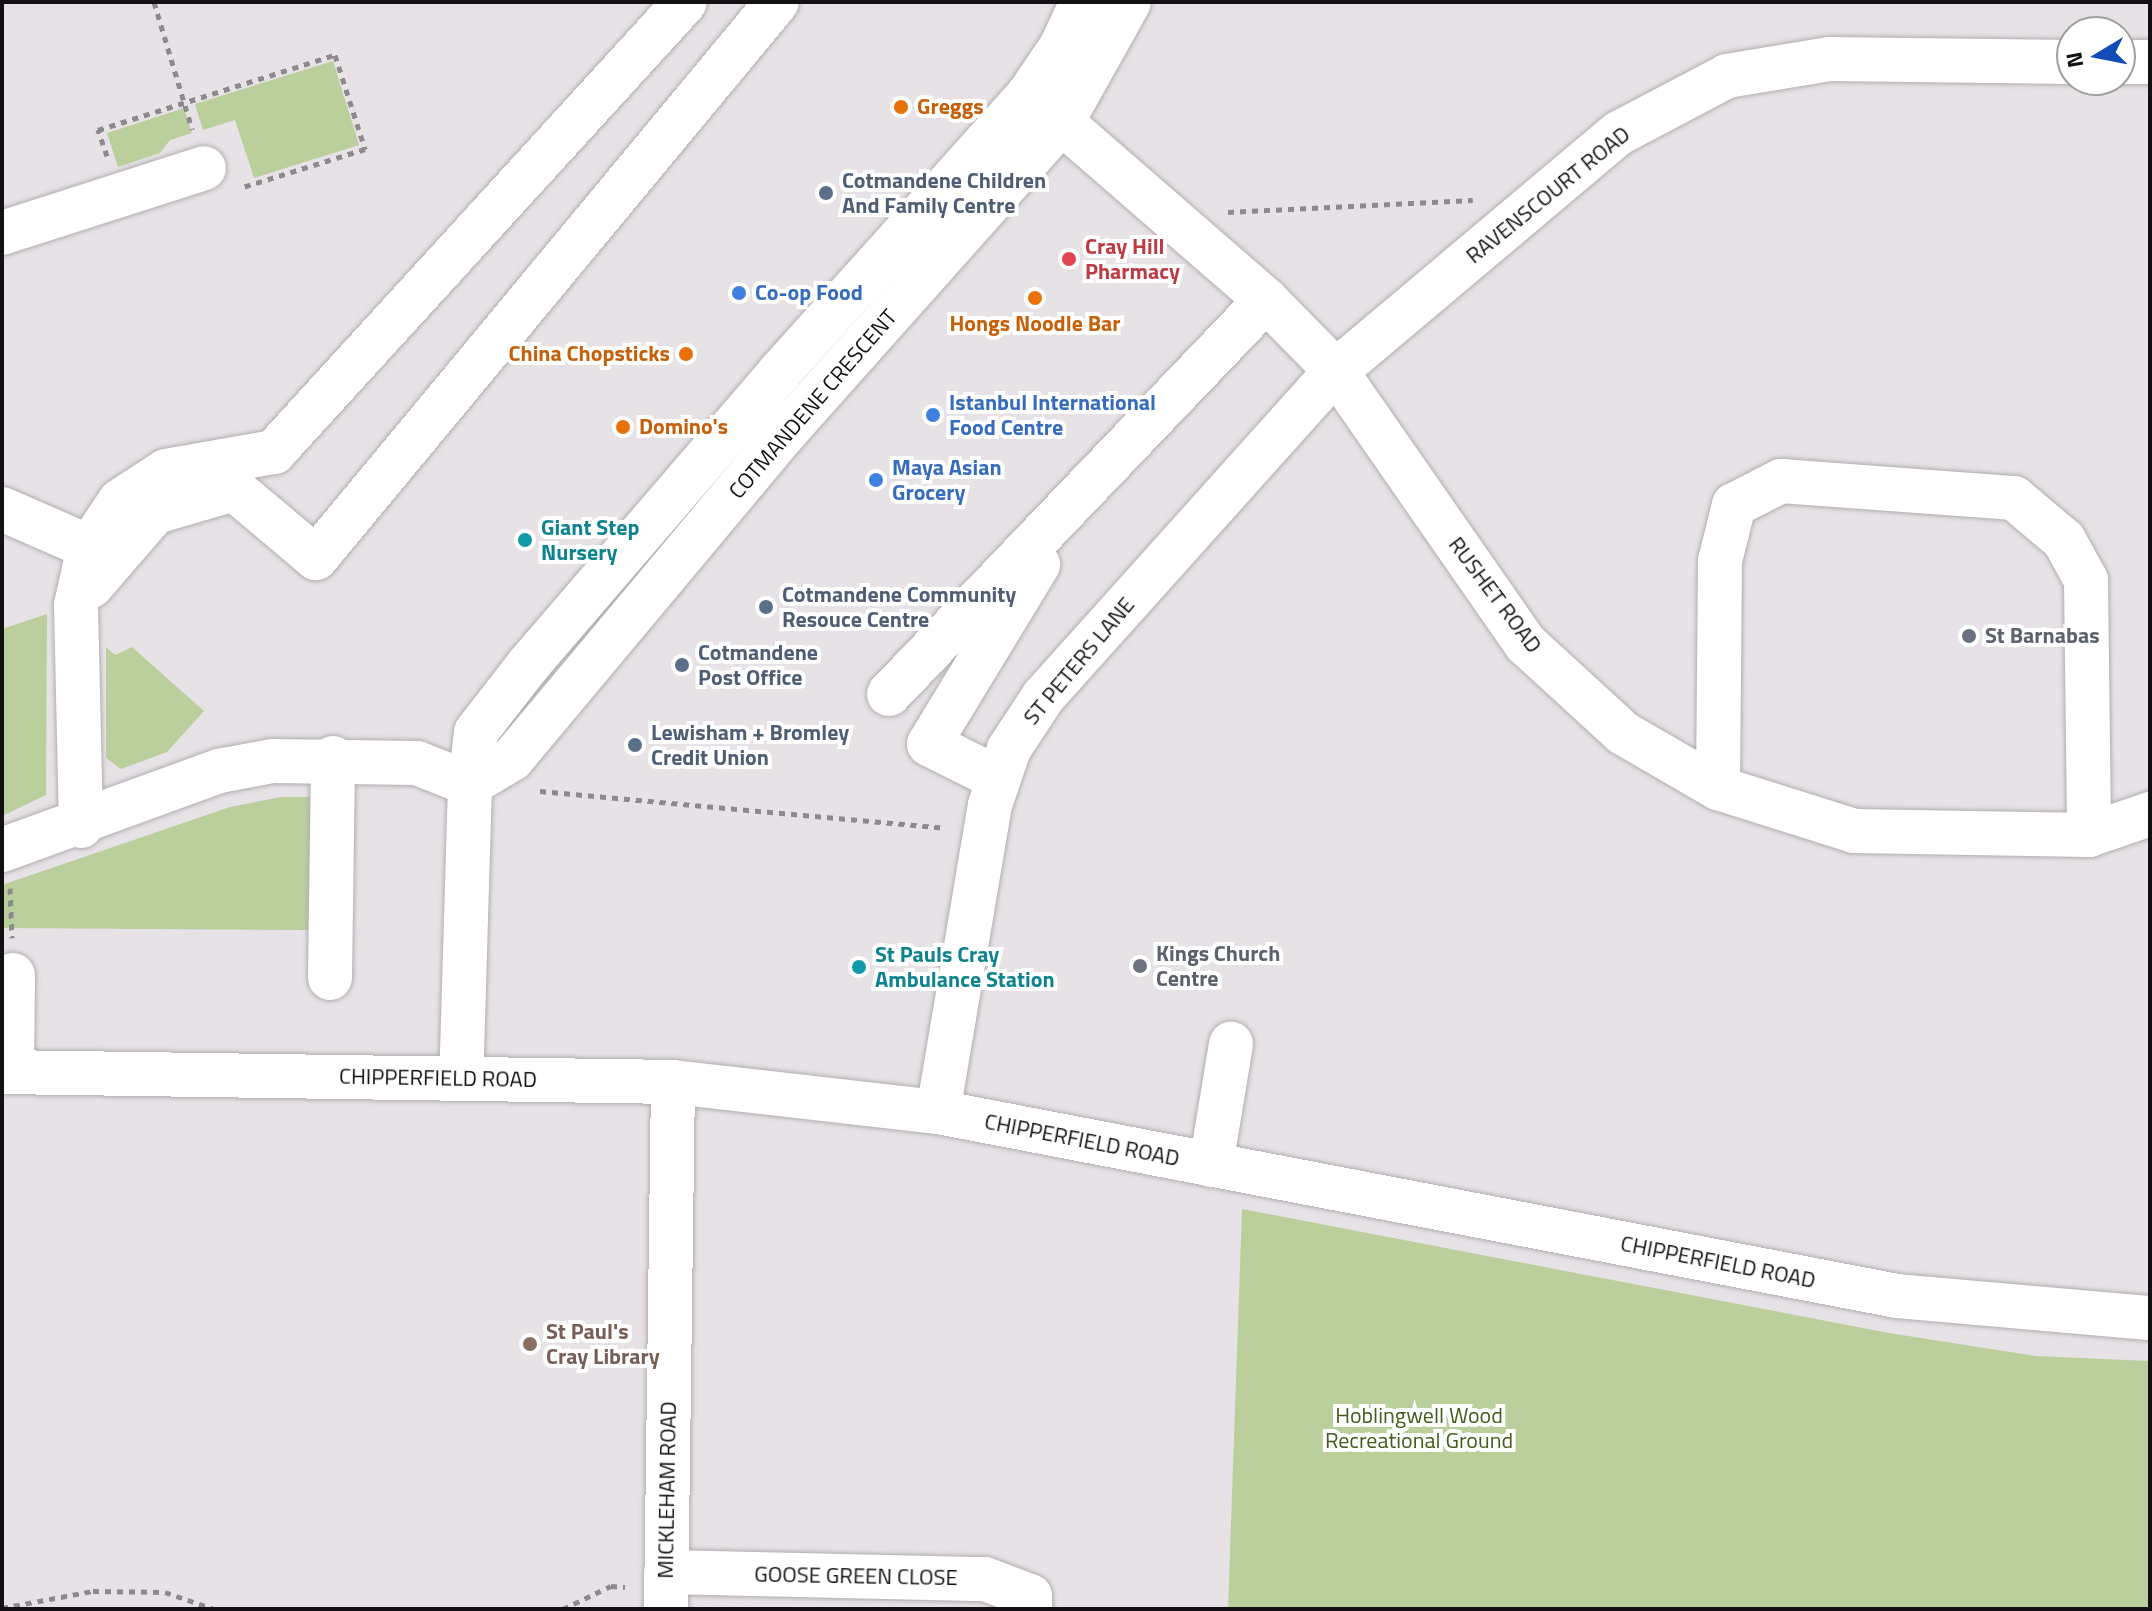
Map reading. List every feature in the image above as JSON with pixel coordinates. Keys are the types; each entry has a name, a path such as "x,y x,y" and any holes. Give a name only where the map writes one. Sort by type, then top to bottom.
{"street":[{"path":"81,826 76,605 89,547 120,501 166,471 274,452 685,2"},
{"path":"76,605 155,512 234,489 316,558 777,2"},
{"name":"COTMANDENE CRESCENT","path":"461,1079 470,784 476,732 529,664 779,373 1029,94 1061,47 1082,2"},
{"name":"COTMANDENE CRESCENT","path":"470,784 512,759 783,435 1062,122 1129,2"},
{"name":"RAVENSCOURT ROAD","path":"1336,371 1619,133 1727,76 1830,59 2056,62"},
{"name":"RUSHET ROAD","path":"1029,94 1266,300 1336,371 1526,644 1623,733 1718,788 1854,831 2089,835 2150,814"},
{"path":"2,233 204,168"},
{"path":"889,694 1266,300"},
{"name":"ST PETERS LANE","path":"938,1112 985,832 997,778 1043,697 1336,371"},
{"path":"1718,788 1720,561 1734,505 1781,481 2014,498 2064,540 2086,580 2089,835"},
{"path":"997,778 929,744 1084,490"},
{"path":"2,509 89,547"},
{"path":"330,978 333,758"},
{"path":"6,867 81,826 219,771 273,761 333,758 417,763 470,784"},
{"path":"7,1072 13,975"},
{"path":"1211,1165 1231,1044"},
{"name":"CHIPPERFIELD ROAD","path":"7,1072 673,1082 938,1112 1897,1296 2150,1318"},
{"name":"MICKLEHAM ROAD","path":"666,1590 673,1082"},
{"name":"GOOSE GREEN CLOSE","path":"666,1590 985,1579 1030,1596 1030,1609"}],"path":[{"path":"119,195 98,130 184,103 335,55 365,149 213,196 184,103 154,2"},
{"path":"1171,215 1482,199"},
{"path":"532,790 985,832"},
{"path":"6,867 12,928"},
{"path":"563,1609 611,1586 666,1590"},
{"path":"2,1608 93,1591 165,1592 214,1609"}],"green space":[{"path":"333,61 359,145 254,178 235,120 203,130 195,104"},
{"path":"184,108 192,133 170,140 160,153 118,167 107,133"},
{"path":"47,614 46,795 2,816 2,629"},
{"path":"106,647 115,655 132,647 204,711 167,752 121,769 106,758"},
{"path":"281,797 311,797 308,930 2,928 2,885 230,807"},
{"name":"Hoblingwell Wood Recreational Ground","path":"1242,1209 1889,1333 2035,1356 2150,1361 2150,1609 1228,1609"}],"place":[{"name":"Greggs","path":"901,107"},
{"name":"Cotmandene Children And Family Centre","path":"826,193"},
{"name":"Cray Hill Pharmacy","path":"1069,259"},
{"name":"Co-op Food","path":"739,293"},
{"name":"Hongs Noodle Bar","path":"1035,298"},
{"name":"China Chopsticks","path":"686,354"},
{"name":"Istanbul International Food Centre","path":"933,415"},
{"name":"Domino's","path":"623,427"},
{"name":"Maya Asian Grocery","path":"876,480"},
{"name":"Giant Step Nursery","path":"525,540"},
{"name":"Cotmandene Community Resouce Centre","path":"766,607"},
{"name":"St Barnabas","path":"1969,636"},
{"name":"Cotmandene Post Office","path":"682,665"},
{"name":"Lewisham + Bromley Credit Union","path":"635,745"},
{"name":"Kings Church Centre","path":"1140,966"},
{"name":"St Pauls Cray Ambulance Station","path":"859,967"},
{"name":"St Paul's Cray Library","path":"530,1344"}]}
